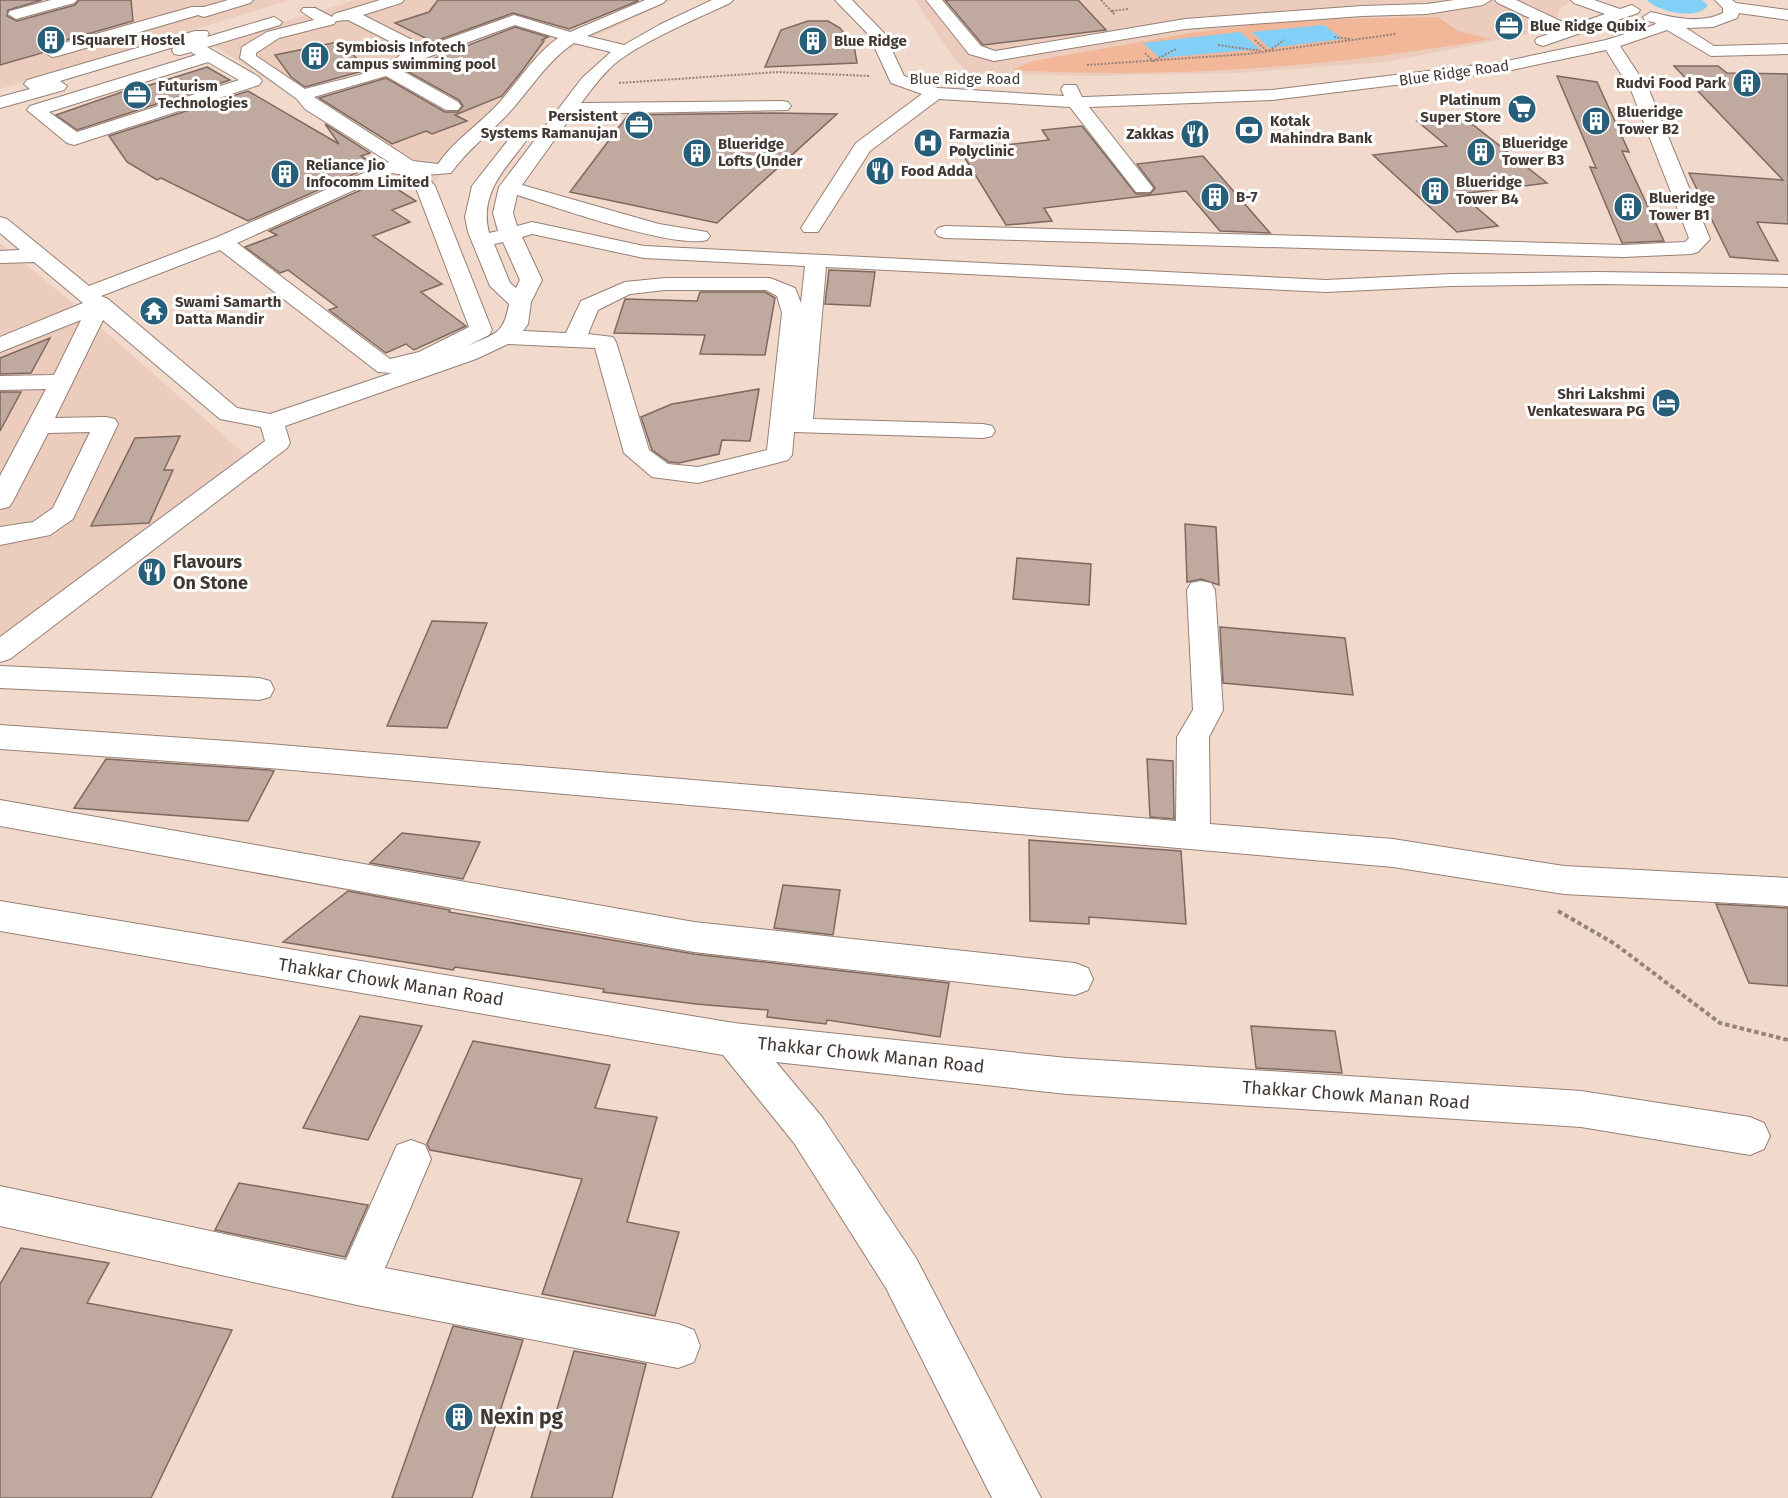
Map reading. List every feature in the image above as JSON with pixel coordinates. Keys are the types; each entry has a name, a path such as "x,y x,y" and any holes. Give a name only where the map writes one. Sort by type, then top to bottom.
{"street":[{"path":"16,14 69,0"},
{"path":"174,0 234,25"},
{"path":"52,52 245,0 295,8 348,7 396,0"},
{"path":"348,7 328,21 273,35 248,51 248,58 303,95 311,105 407,165 429,170 444,169 469,140 507,105 546,57 571,38 658,0"},
{"path":"582,57 601,44 699,0"},
{"path":"0,223 94,299 229,414 264,421 468,354 505,337 516,324 520,302 531,280 510,234 504,213 509,187 601,68 625,50 725,0"},
{"path":"843,0 876,33 897,80"},
{"path":"934,0 975,50 994,56 1185,24 1351,11 1427,9 1484,0"},
{"path":"1503,0 1572,32"},
{"path":"1535,0 1568,7 1624,8 1670,23 1711,51 1731,61 1788,61"},
{"path":"1729,6 1788,15"},
{"path":"1729,6 1788,20"},
{"path":"1670,23 1713,22 1724,19 1731,15 1729,6"},
{"path":"303,95 400,66 414,47 348,7"},
{"path":"1568,7 1596,22"},
{"path":"0,104 193,46 295,8"},
{"path":"0,93 295,8 328,21"},
{"name":"Blue Ridge Road","path":"1526,45 1572,32 1624,8"},
{"path":"407,59 514,20 571,38 625,50"},
{"name":"Blue Ridge Road","path":"897,80 935,93 984,98 1075,101 1171,100 1283,94 1502,68 1610,44 1647,33 1670,23"},
{"path":"945,232 1623,251 1691,248 1700,239 1689,207 1640,90 1610,44"},
{"path":"193,46 253,81 74,139 36,110 210,56"},
{"path":"1711,51 1788,49"},
{"name":"Blue Ridge Road","path":"1321,72 1400,65 1496,51"},
{"path":"388,70 452,106"},
{"name":"Blue Ridge Road","path":"897,80 967,79"},
{"path":"1086,80 1060,80 1143,188"},
{"path":"812,228 863,147 935,93"},
{"path":"568,109 782,106"},
{"path":"520,302 501,286 482,241 475,216 482,186 534,118"},
{"path":"0,345 94,299 390,167 409,170 425,186 481,330 427,357 386,367 264,421"},
{"path":"509,187 657,230 724,237"},
{"path":"482,241 532,228 644,252 1326,286 1451,280 1788,281"},
{"path":"222,242 386,367"},
{"path":"0,257 39,256"},
{"path":"816,260 800,426 984,431"},
{"path":"505,337 573,342 605,342 637,453 661,471 698,475 779,455 793,313 788,292 770,284 665,284 625,288 589,306 573,342"},
{"path":"0,501 62,382 94,299"},
{"path":"0,383 62,382"},
{"path":"0,652 278,443 264,421"},
{"path":"0,536 41,529 64,513 106,424 39,426"},
{"path":"1193,836 1193,737 1208,710 1201,590"},
{"path":"0,677 259,689"},
{"path":"0,737 268,756 1393,853 1564,880 1788,892"},
{"path":"0,813 694,937 1075,979"},
{"name":"Thakkar Chowk Manan Road","path":"0,916 734,1040 1067,1076 1581,1109 1750,1136"},
{"path":"734,1040 808,1130 901,1273 1017,1498"},
{"path":"357,1284 411,1159"},
{"path":"0,1206 357,1284 678,1346"}],"path":[{"path":"1101,0 1112,10"},
{"path":"1043,48 1056,64 1098,64 1248,54 1402,33"},
{"path":"586,85 778,72 850,74 897,80"},
{"path":"1555,909 1615,944 1720,1023 1788,1040"}],"shaded area":[{"path":"0,0 290,0 0,89"},
{"path":"355,0 672,0 565,51 431,185 212,44"},
{"path":"915,0 1573,0 1559,9 1555,29 1385,62 1237,73 1082,76 968,73 955,60"},
{"path":"1438,17 1458,31 1491,39 1372,57 1192,72 1012,70 1033,61 1190,33 1260,24 1328,19"},
{"path":"0,243 74,304 249,458 0,642"}],"water":[{"path":"1647,0 1702,0 1708,5 1696,13 1687,14 1668,11"},
{"path":"1324,25 1342,39 1269,48 1252,32"},
{"path":"1240,32 1260,49 1160,58 1143,43"}],"building":[{"path":"0,0 42,0 8,10 7,16 17,21 75,5 79,0 131,0 133,21 45,46 42,53 0,65"},
{"path":"438,0 638,1 569,29 513,13 433,42 395,23 429,12"},
{"path":"945,0 1078,0 1106,30 983,45"},
{"name":"Blue Ridge","path":"808,21 828,21 840,28 854,46 857,63 765,67 781,30"},
{"path":"515,27 548,37 542,40 544,41 502,96 455,115 467,121 432,134 426,131 392,144 319,98 386,78 445,112 458,112 463,106 459,100 405,70"},
{"path":"342,41 366,70 305,87 291,77 275,55"},
{"path":"1674,66 1718,66 1727,73 1788,74 1788,224 1757,222 1778,261 1730,257 1689,173 1783,180"},
{"path":"207,67 230,80 77,130 56,115 142,85 150,85"},
{"path":"1557,76 1597,82 1629,152 1622,151 1664,241 1622,243 1590,167 1596,168"},
{"path":"248,91 339,144 325,124 370,153 361,156 375,165 248,221 161,178 157,180 127,162 109,136"},
{"name":"Blueridge Lofts (Under","path":"837,114 717,223 570,192 628,115"},
{"path":"1462,116 1547,183 1461,194 1498,226 1457,232 1373,155 1447,146 1417,121"},
{"path":"1082,126 1136,194 1150,194 1155,188 1137,164 1203,156 1270,233 1220,231 1186,191 1044,208 1052,221 1006,225 960,150 1049,140 1042,130"},
{"path":"383,180 416,201 392,210 410,222 373,236 442,284 421,292 466,326 414,350 406,344 386,353 329,310 337,307 288,270 280,273 245,247 277,235 269,231"},
{"path":"829,270 875,272 870,306 825,304"},
{"path":"700,292 765,292 775,298 765,355 700,354 705,335 614,333 625,299 697,301"},
{"path":"50,338 31,373 0,374 0,358"},
{"path":"759,389 750,441 722,440 719,454 679,463 669,462 652,450 641,417 672,404"},
{"path":"0,392 21,392 0,431"},
{"path":"180,436 164,470 173,470 149,523 91,526 135,438"},
{"path":"1185,524 1216,527 1219,585 1201,579 1187,582"},
{"path":"1017,558 1091,564 1089,605 1013,599"},
{"path":"432,621 487,623 447,728 387,726"},
{"path":"1220,627 1345,638 1353,695 1223,683"},
{"path":"106,759 274,771 248,821 74,808"},
{"path":"1147,759 1173,761 1174,819 1150,817"},
{"path":"402,833 480,842 463,879 370,863"},
{"path":"1029,840 1181,851 1186,924 1089,917 1089,924 1030,921"},
{"path":"783,885 840,890 833,935 774,928"},
{"path":"348,891 450,910 449,912 694,954 949,983 940,1037 827,1020 826,1024 767,1017 768,1010 696,1004 603,992 604,989 455,967 453,970 283,942"},
{"path":"1716,904 1788,908 1788,986 1749,983"},
{"path":"360,1016 422,1026 368,1140 303,1128"},
{"path":"1251,1026 1335,1031 1342,1073 1256,1068"},
{"path":"473,1041 610,1065 595,1108 657,1117 627,1222 679,1232 655,1316 542,1294 582,1179 430,1150 427,1144"},
{"path":"239,1183 368,1205 345,1257 215,1230"},
{"path":"21,1248 109,1263 87,1303 232,1330 151,1498 0,1498 0,1284"},
{"name":"Nexin pg","path":"453,1326 523,1340 472,1498 392,1498"},
{"name":"Nexin pg","path":"574,1351 646,1364 612,1498 531,1498"}],"place":[{"name":"Blue Ridge Qubix","path":"1509,26"},
{"name":"ISquareIT Hostel","path":"51,40"},
{"name":"Blue Ridge","path":"813,41"},
{"name":"Symbiosis Infotech campus swimming pool","path":"315,56"},
{"name":"Rudvi Food Park","path":"1747,83"},
{"name":"Futurism Technologies","path":"137,95"},
{"name":"Platinum Super Store","path":"1522,109"},
{"name":"Blueridge Tower B2","path":"1596,121"},
{"name":"Persistent Systems Ramanujan","path":"639,125"},
{"name":"Kotak Mahindra Bank","path":"1249,130"},
{"name":"Zakkas","path":"1195,134"},
{"name":"Farmazia Polyclinic","path":"928,143"},
{"name":"Blueridge Tower B3","path":"1481,152"},
{"name":"Blueridge Lofts (Under","path":"697,153"},
{"name":"Food Adda","path":"880,171"},
{"name":"Reliance Jio Infocomm Limited","path":"285,174"},
{"name":"Blueridge Tower B4","path":"1435,191"},
{"name":"B-7","path":"1215,197"},
{"name":"Blueridge Tower B1","path":"1628,207"},
{"name":"Swami Samarth Datta Mandir","path":"154,311"},
{"name":"Shri Lakshmi Venkateswara PG","path":"1666,403"},
{"name":"Flavours On Stone","path":"152,572"},
{"name":"Nexin pg","path":"459,1417"}]}
